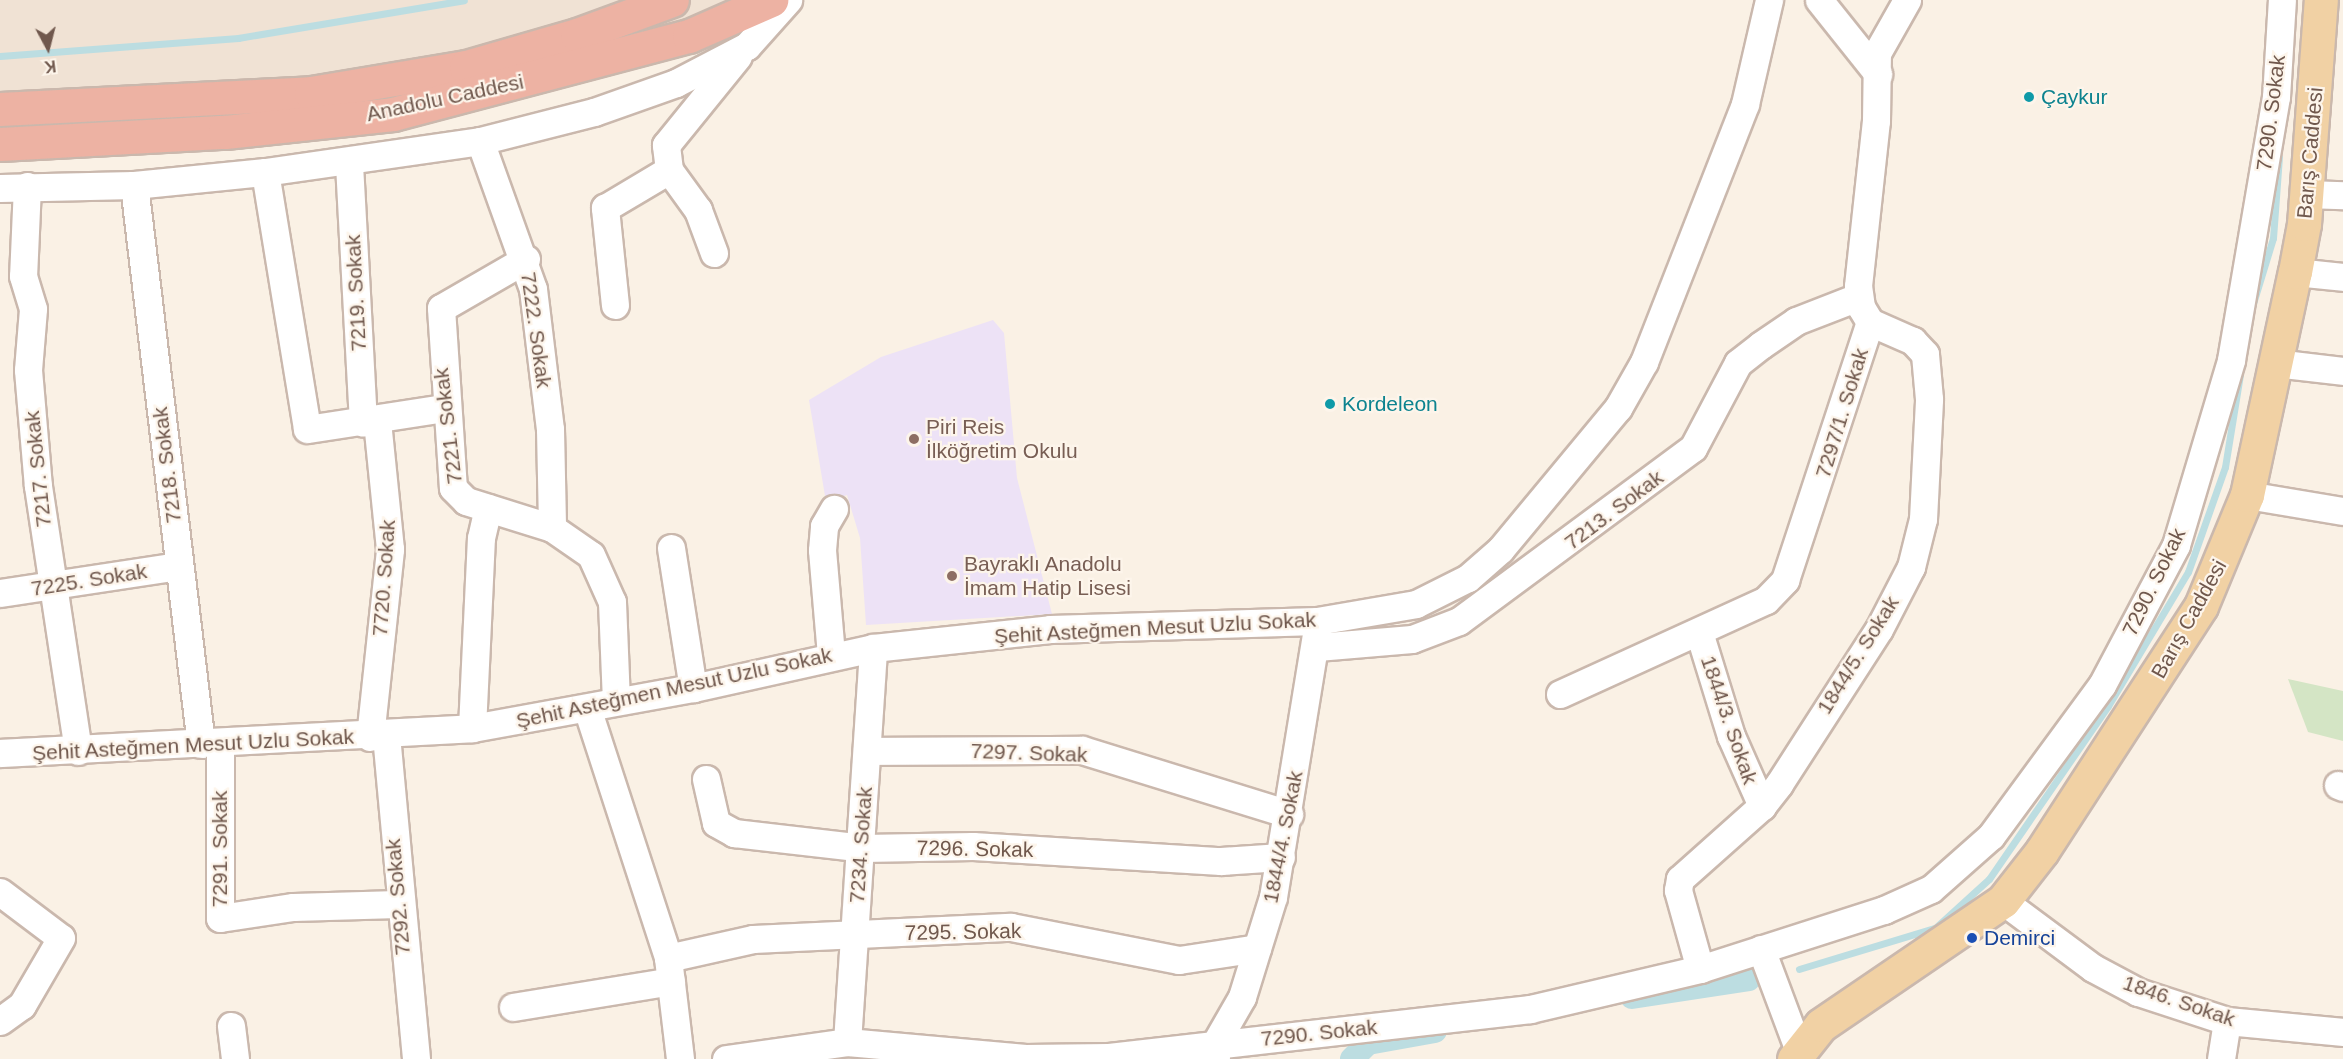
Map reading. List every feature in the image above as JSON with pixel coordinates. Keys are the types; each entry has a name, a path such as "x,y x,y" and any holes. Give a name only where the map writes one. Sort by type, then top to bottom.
{"highway":[{"name":"Anadolu Caddesi","path":"0,109 322,91 466,67 577,36 672,0"},
{"name":"Anadolu Caddesi","path":"0,144 225,132 393,114 689,36 771,0"}],"main road":[{"name":"Barış Caddesi","path":"1796,1053 1872,987 1933,954 2003,901 2042,851 2201,606 2247,495 2295,272 2306,194 2321,0"}],"street":[{"path":"714,253 698,210 669,170 666,145 788,0"},
{"name":"Şehit Asteğmen Mesut Uzlu Sokak","path":"0,753 211,745 378,736 472,728 693,688 831,655 873,648 1050,629 1317,634 1416,604 1468,578 1533,517 1583,457 1644,362 1745,104 1769,0"},
{"path":"1819,0 1878,74"},
{"path":"1858,297 1878,74 1877,53 1885,32 1907,0"},
{"name":"7290. Sokak","path":"726,1059 847,1042 1025,1059 1216,1052 1530,1009 1700,969 1884,910 1931,889 1991,836 2102,685 2176,545 2224,393 2276,97 2282,0"},
{"path":"0,188 134,185 349,164 480,141 605,108 676,83 747,46"},
{"name":"7222. Sokak","path":"480,141 494,191 526,259 550,429 552,528"},
{"name":"7219. Sokak","path":"349,164 370,421"},
{"path":"615,305 605,208 669,170"},
{"path":"265,172 303,421 315,432 444,408"},
{"name":"7218. Sokak","path":"134,185 179,566 211,745"},
{"name":"7217. Sokak","path":"27,186 23,276 33,309 28,370 52,586 78,751"},
{"path":"2306,194 2343,195"},
{"name":"7221. Sokak","path":"526,259 441,308 444,408 453,488 458,497 552,528 591,555 604,577 615,631 616,701"},
{"path":"2295,272 2343,277"},
{"name":"7213. Sokak","path":"1317,634 1412,639 1459,621 1693,448 1746,357 1796,321 1858,297"},
{"name":"7297/1. Sokak","path":"1560,694 1766,600 1785,580 1870,322 1858,297"},
{"name":"1844/5. Sokak","path":"1700,969 1678,890 1680,879 1762,806 1879,629 1911,567 1923,519 1929,399 1925,354 1913,341 1870,322"},
{"path":"2275,363 2343,371"},
{"name":"7720. Sokak","path":"370,421 390,549 378,736"},
{"path":"2247,495 2343,511"},
{"path":"472,728 481,538 488,508"},
{"path":"831,655 822,550 824,526 834,509"},
{"path":"671,548 693,688"},
{"name":"7225. Sokak","path":"0,593 179,566"},
{"name":"1844/3. Sokak","path":"1699,632 1731,736 1762,806"},
{"name":"1844/4. Sokak","path":"1216,1052 1242,996 1281,857 1317,634"},
{"name":"7234. Sokak","path":"847,1042 854,933 863,848 873,648"},
{"path":"587,708 670,970 680,1059"},
{"name":"7292. Sokak","path":"378,736 416,1059"},
{"name":"7291. Sokak","path":"211,745 220,918 293,907 398,904"},
{"name":"7297. Sokak","path":"868,751 1082,750 1289,814"},
{"name":"7296. Sokak","path":"706,779 716,823 734,833 863,848 973,846 1221,861 1281,857"},
{"path":"0,892 62,938 22,1005 0,1021"},
{"name":"1846. Sokak","path":"2003,901 2102,973 2138,992 2227,1021 2343,1032"},
{"name":"7295. Sokak","path":"513,1007 670,970 753,939 1011,927 1179,960 1257,948"},
{"path":"1761,948 1796,1053"},
{"path":"2221,1059 2227,1021"},
{"path":"231,1026 235,1059"}],"shaded area":[{"path":"0,0 754,0 600,72 0,111"},
{"name":"Piri Reis İlköğretim Okulu","path":"993,320 1004,333 1017,478 1052,614 866,625 860,538 847,495 826,502 809,400 881,357"}],"green space":[{"path":"2288,679 2343,691 2343,741 2308,732"}],"waterway":[{"path":"0,56 238,38 464,0"},
{"path":"2251,310 2273,238 2279,157"},
{"path":"1799,969 1935,928 1989,879 2108,706 2188,572 2225,467 2240,374"},
{"path":"1632,997 1749,979"},
{"path":"1352,1059 1368,1043 1435,1031"}],"place":[{"name":"Çaykur","path":"2029,97"},
{"name":"Kordeleon","path":"1330,404"},
{"name":"Piri Reis İlköğretim Okulu","path":"914,439"},
{"name":"Bayraklı Anadolu İmam Hatip Lisesi","path":"952,576"},
{"name":"Demirci","path":"1972,938"}]}
